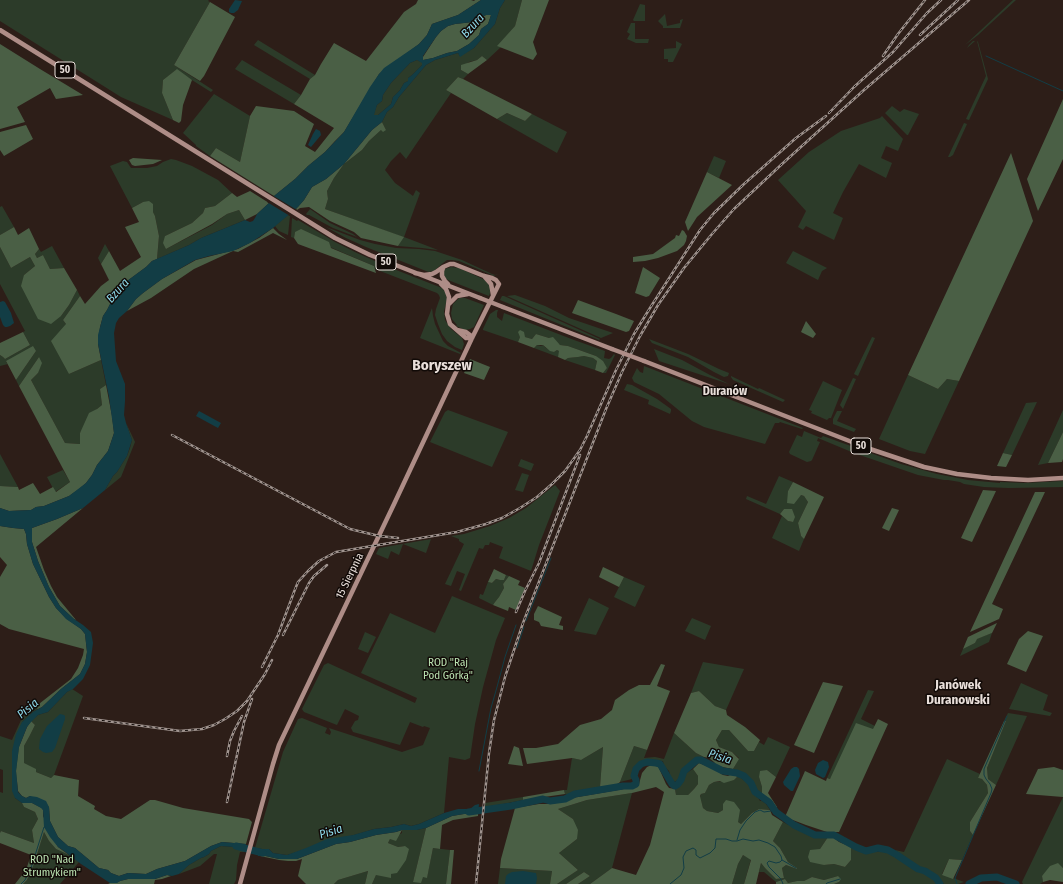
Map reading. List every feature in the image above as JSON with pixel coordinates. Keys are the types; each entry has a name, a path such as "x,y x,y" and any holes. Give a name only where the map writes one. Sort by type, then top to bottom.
{"main road":[{"name":"50","path":"0,30 353,248 870,449 924,467 957,474 991,478 1028,480 1063,478"},
{"path":"415,273 424,275 433,274 446,265 455,264 484,276 491,284 493,296"},
{"path":"446,265 442,269 442,276 451,287"},
{"name":"15 Sierpnia","path":"240,884 273,764 284,733 499,284 496,280 484,276"},
{"path":"434,280 441,284 449,296 447,318 450,324 457,330 470,335 472,338"},
{"path":"449,304 454,298 471,294"},
{"path":"465,334 477,329"},
{"path":"465,334 466,352"}],"green space":[{"path":"0,0 209,0 208,1 210,2 174,65 213,90 211,92 176,70 163,80 162,93 173,120 121,97 0,21"},
{"path":"418,0 481,0 458,15 432,24 427,35 419,44 379,74 344,132 325,152 274,196 210,156 216,148 240,162 250,116 256,106 294,111 314,124 305,146 315,152 334,128 294,104 310,79 315,75 334,43 366,61 404,12 416,4"},
{"path":"505,0 522,0 515,26 498,46 501,47 487,60 482,56 477,60 469,62 461,70 468,74 463,79 458,77 446,90 451,93 406,159 400,152 385,170 395,183 413,196 416,190 420,193 404,237 438,250 398,246 403,237 325,209 328,199 327,191 334,178 344,164 362,150 382,129 386,130 382,122 387,112 393,107 399,97 426,65 435,60 458,53 460,56 474,48 495,24 500,8"},
{"path":"522,0 549,0 533,42 537,54 533,60 497,46 515,26"},
{"path":"1013,0 1016,0 965,45"},
{"path":"210,2 235,17 200,81 174,65"},
{"path":"640,4 645,5 645,21 634,21 633,20"},
{"path":"665,14 667,26 680,23 680,20 683,19 680,28 663,28 658,21"},
{"path":"486,15 491,15 488,24 481,29 479,35 469,44 457,51 423,60 423,57 436,37 448,26 473,22"},
{"path":"631,23 635,23 635,39 649,39 648,43 636,43 627,39 630,34 627,32"},
{"path":"258,40 315,75 310,79 254,45"},
{"path":"676,41 682,44 673,62 668,62 668,59 664,59 664,49 676,48"},
{"path":"977,41 988,79 969,120 966,119 986,76"},
{"path":"0,44 83,95 56,99 50,88 17,107 25,122 0,129"},
{"path":"482,56 487,60 468,74 461,70 461,65 477,60"},
{"path":"242,60 301,95 294,104 235,69"},
{"path":"417,60 423,63 422,65 408,78 408,81 404,83 393,97 391,104 378,115 373,116 377,105 382,101 383,95 391,83 410,63"},
{"path":"177,69 192,80 183,105 181,121 179,123 173,120 162,93 163,80"},
{"path":"458,77 532,114 525,121 507,113 497,119 446,90"},
{"path":"214,94 250,116 240,162 216,148 210,156 196,146 183,133"},
{"path":"1063,99 1063,159 1038,211 1027,179"},
{"path":"892,106 900,112 904,109 919,114 908,135 885,113"},
{"path":"507,113 525,121 532,114 567,132 557,153 497,119"},
{"path":"882,116 903,139 898,151 886,146 881,158 892,163 886,178 859,164 833,213 843,218 834,240 806,226 803,230 798,227 806,211 778,180 809,152 841,131"},
{"path":"382,122 386,130 383,132 381,130 362,150 344,164 372,130"},
{"path":"964,123 967,124 953,155 948,157"},
{"path":"26,125 33,139 4,156 0,150 0,132"},
{"path":"1011,153 1033,221 959,381 947,379 938,389 908,375"},
{"path":"714,156 726,161 719,178 707,172"},
{"path":"133,158 162,160 153,164 135,166 132,165 129,160"},
{"path":"171,159 192,166 218,180 232,193 215,206 205,208 203,213 192,223 165,236 166,249 212,225 227,214 239,210 245,220 201,238 157,259 159,236 153,212 143,202 132,208 110,166 123,161 127,162 131,168 147,168 157,166"},
{"path":"344,164 327,191 328,199 325,209 404,237 398,246 361,238 354,232 330,221 309,207 296,209 312,187 326,179"},
{"path":"707,172 732,185 697,217 688,231 685,222"},
{"path":"250,191 269,203 257,214 245,220 239,210 227,214 212,224 166,249 163,243 165,236 192,223 203,213 205,208 215,206 232,193 237,197"},
{"path":"149,201 153,204 153,212 159,236 157,259 152,261 123,284 116,292 117,295 113,298 103,316 100,327 98,344 101,360 69,374 51,341 66,324 63,320 80,296 85,304 101,286 109,280 101,264 109,251 120,271 141,257 125,227 139,222 132,208 143,202"},
{"path":"2,206 14,227 0,235 0,207"},
{"path":"310,209 330,223 357,237 333,228 307,215 306,214"},
{"path":"288,215 290,216 288,235 279,231 275,226"},
{"path":"292,218 357,253 442,288 446,293 447,300 444,311 445,320 451,329 462,338 464,344 462,350 447,341 442,334 435,315 440,298 437,293 375,269 374,266 295,232 294,238 291,237"},
{"path":"14,227 18,235 29,228 39,249 35,254 37,258 43,255 50,269 64,268 77,290 61,316 51,324 38,319 21,286 24,275 35,266 30,257 11,268 0,247 0,235"},
{"path":"326,227 375,244 396,248 435,251 462,260 492,274 499,274 493,276 459,261 452,260 447,260 434,271 429,272 366,247"},
{"path":"273,228 287,240 273,233 238,252 233,251 194,269 151,298 127,311 136,299 162,279 196,260 238,249 259,238"},
{"path":"301,229 329,242 331,248 374,266 376,273 298,244 294,238 295,232"},
{"path":"682,230 687,236 686,241 677,251 658,258 633,262 633,257 653,254 675,238 676,235 679,236"},
{"path":"105,244 109,251 101,264 98,258"},
{"path":"52,246 64,268 50,269 43,255 37,258 35,254 39,249 41,252"},
{"path":"0,247 11,268 30,257 35,266 24,275 61,316 77,290 80,296 63,320 66,324 69,374 101,360 106,385 100,389 102,405 97,409 80,433 80,444 65,443 31,380 38,373 39,357 19,386 16,380 36,351 6,362 8,364 0,366 0,355 5,359 30,345 23,332 25,331 0,284"},
{"path":"793,251 827,268 822,271 818,280 786,263"},
{"path":"451,267 459,268 485,280 490,286 491,290 489,296 445,278 443,273 445,269"},
{"path":"643,267 660,278 649,296 646,297 635,293"},
{"path":"515,295 545,306 569,318 613,333 601,338 507,296"},
{"path":"502,296 600,339 599,340 500,300"},
{"path":"459,298 465,298 484,305 474,327 470,329 465,330 456,326 457,325 452,319 451,313 453,304"},
{"path":"578,300 634,321 629,331 626,332 572,313"},
{"path":"432,308 435,324 443,341 448,346 461,353 460,354 420,338"},
{"path":"498,310 497,317 502,321 504,313 605,351 604,358 609,359 614,354 615,355 606,373 603,373 607,368 596,356 568,346 560,345 549,338 536,334 532,339 520,337 518,342 483,330 490,314"},
{"path":"806,321 816,334 813,338 801,332"},
{"path":"520,330 524,332 525,337 532,339 536,334 549,338 553,337 560,345 568,346 596,356 603,361 607,368 603,373 595,370 597,361 593,358 584,356 568,358 565,360 558,357 559,351 557,350 554,352 550,351 543,345 537,345 534,348 518,342 520,337 518,332"},
{"path":"23,332 30,345 5,359 0,355 0,343"},
{"path":"872,337 875,338 858,376 854,374"},
{"path":"649,339 688,354 729,373 728,376 724,377 688,357 652,343"},
{"path":"537,345 543,345 554,352 557,350 560,351 558,357 534,348"},
{"path":"33,346 36,351 16,380 6,361"},
{"path":"654,349 682,360 729,384 659,361"},
{"path":"584,356 593,358 597,361 595,370 565,360 568,358"},
{"path":"39,357 42,363 38,373 31,380 65,443 80,444 80,433 89,413 102,405 100,389 106,385 114,433 108,451 86,483 79,489 69,496 44,506 36,507 31,510 9,511 0,508 0,486 18,487 19,490 33,483 40,494 53,487 56,492 70,482 19,386"},
{"path":"470,359 490,367 484,380 464,373"},
{"path":"644,366 803,428 802,429 780,422 775,423 765,444 704,427 692,421 659,394 634,382 632,378 637,368 643,373"},
{"path":"908,375 938,389 947,379 959,381 925,454 910,451 879,439"},
{"path":"731,376 785,400 783,402 733,380"},
{"path":"853,378 856,379 843,409 840,405"},
{"path":"823,381 842,390 831,418 827,420 811,413 812,411 809,410"},
{"path":"627,384 632,385 657,399 671,409 670,414 648,404 649,400 624,390"},
{"path":"1037,402 1012,455 1003,453 1026,403"},
{"path":"448,410 508,432 492,467 430,442 445,412"},
{"path":"1063,410 1063,432 1048,463 1038,465"},
{"path":"837,411 842,411 837,421 856,429 854,432 833,424 833,419"},
{"path":"126,423 135,442 121,477 105,490 127,456 130,448 132,440"},
{"path":"804,431 821,438 823,436 901,464 937,474 968,480 1000,483 1063,481 1063,487 984,487 918,475 854,453 818,438 817,441 820,442 812,460 807,462 790,454 789,452 797,435 802,437"},
{"path":"1063,432 1062,462 1048,463"},
{"path":"1003,453 1012,455 1006,467 997,466"},
{"path":"0,454 18,487 0,486"},
{"path":"521,459 534,464 531,471 518,466"},
{"path":"63,470 70,482 55,492 47,477"},
{"path":"522,473 529,475 523,492 515,490"},
{"path":"779,476 793,482 788,491 804,496 808,502 798,523 801,536 804,539 799,551 772,538 782,516 788,521 793,522 784,509 780,514 746,499 747,496 766,504"},
{"path":"793,482 824,497 804,539 801,536 798,523 808,502 804,496 801,495 794,504 787,503 788,491"},
{"path":"555,485 560,491 539,545 531,571 499,558 503,547 490,542 489,545 485,545 483,549 479,548 461,591 459,590 465,574 457,571 451,586 445,584 464,544 459,541 459,539 451,536 464,534 490,526 509,518 526,508"},
{"path":"983,490 996,491 972,542 961,538"},
{"path":"1035,492 1045,492 992,604 1003,609 999,619 970,632"},
{"path":"83,508 36,547 44,570 57,597 76,620 60,606 49,587 32,542 32,528"},
{"path":"892,508 899,510 889,531 882,528"},
{"path":"784,509 792,509 795,517 793,522 788,521 780,514"},
{"path":"0,526 24,529 33,564 49,597 56,608 85,634 87,652 85,664 80,674 38,709 35,707 71,679 78,668 84,649 9,629 0,624 0,577 7,565 0,557"},
{"path":"431,539 426,553 403,544 399,555 391,551 388,559 376,554 379,548"},
{"path":"603,567 624,577 619,587 599,577"},
{"path":"494,569 506,575 504,580 496,579 492,583 488,582"},
{"path":"506,575 509,576 503,584 504,588 493,605 479,598 480,594 483,595 488,582 492,583 496,579 504,580"},
{"path":"509,576 520,581 518,585 525,588 516,610 509,607 508,611 493,605 504,588 503,584"},
{"path":"624,577 645,586 635,607 614,597"},
{"name":"ROD \"Raj Pod Górką\"","path":"452,596 505,618 496,640 483,687 475,724 470,758 465,760 449,757 444,813 419,824 411,826 404,824 374,829 287,855 273,853 269,849 255,848 283,752 298,719 302,718 327,728 325,733 330,735 331,732 329,728 402,752 423,745 430,728 424,726 423,727 410,722 400,745 353,732 351,728 355,721 358,720 359,716 345,709 337,725 304,712 302,709 324,665 328,663 415,703 417,698 361,673 390,613 435,633"},
{"path":"589,598 609,608 596,635 574,631"},
{"path":"538,606 562,617 559,625 563,626 563,630 541,626 539,622 534,620 534,614"},
{"path":"692,618 711,626 705,640 685,631"},
{"path":"997,623 992,633 977,639 975,643 963,649 968,637"},
{"path":"1028,631 1043,636 1026,672 1007,664 1019,639"},
{"path":"365,632 376,637 368,653 358,649"},
{"path":"992,633 989,642 960,656 963,649 975,643 976,639"},
{"path":"703,662 744,669 726,710 715,706 699,691 691,693"},
{"path":"661,664 665,665 657,686 670,691 647,750 634,746 620,782 616,785 600,787 603,747 581,760 572,758 527,764 523,748 536,748 558,744 580,725 601,719 612,710 615,700 629,690 639,685 650,685"},
{"path":"823,682 843,686 814,753 794,745"},
{"path":"1021,683 1048,695 1043,710 1052,713 1050,716 1009,709"},
{"path":"72,689 83,696 54,775 51,778 36,772 23,763 24,746 35,725 31,721 38,715 48,712 67,692"},
{"path":"868,690 874,691 861,719 875,726 874,729 830,779 827,778"},
{"path":"699,691 715,706 726,710 727,715 745,727 760,740 754,751 748,751 729,730 722,730 716,740 719,747 732,752 739,759 733,769 717,766 709,758 696,753 674,733 691,693"},
{"path":"35,707 38,709 22,722 15,798 22,803 24,807 35,812 38,819 32,830 34,843 1,831 0,833 0,792 3,793 3,770 0,769 0,736 12,740 22,718 28,710"},
{"path":"1008,713 1027,716 996,785 988,779 987,768"},
{"path":"878,719 888,724 839,832 827,832 785,817 805,771 826,781 827,778 830,779 856,723 873,729"},
{"path":"31,721 35,725 24,746 24,763 36,769 36,772 51,778 54,775 79,780 78,796 95,806 94,809 106,816 121,819 150,800 155,800 183,808 249,819 252,822 246,844 222,842 211,846 185,861 157,869 146,874 128,873 119,876 108,870 99,868 75,848 68,846 58,837 50,821 49,807 30,796 26,798 22,796 18,791 16,771 19,747"},
{"path":"1004,721 1006,721 987,768 988,779 996,785 973,835 970,831 970,822 988,793 987,785 982,779 978,778"},
{"path":"722,730 729,730 748,751 754,751 759,742 764,745 768,737 790,747 776,777 767,770 759,777 762,787 762,795 756,790 753,781 744,773 733,769 739,758 732,752 719,747 716,740"},
{"path":"674,733 696,753 704,757 699,758 683,769 680,779 673,782 669,771 664,766 663,761 643,760 637,764 631,776 632,779 620,782 634,746 647,750 644,758 655,757 664,759"},
{"path":"514,746 519,748 523,766 508,764"},
{"path":"603,747 600,787 574,792 568,795 565,794 564,790 567,790 572,758 581,760"},
{"path":"947,759 980,774 978,778 982,779 987,785 988,793 970,822 970,831 973,835 962,860 949,859 942,874 964,882 958,884 944,884 937,876 921,868 895,850 904,852"},
{"path":"699,763 714,769 723,775 728,776 732,774 736,775 737,777 734,780 724,783 720,781 709,785 705,793 701,794 700,796 703,808 707,811 718,813 723,810 723,804 726,800 734,802 740,810 738,822 741,824 752,813 759,809 770,810 772,815 783,822 773,841 780,848 788,862 797,869 786,865 782,868 784,878 776,879 761,863 756,884 744,884 751,860 743,855 738,864 732,884 590,884 612,868 636,875 650,845 664,792 656,787 632,793 587,800 558,809 573,819 578,830 577,839 559,853 578,870 557,884 550,884 552,871 500,868 501,859 515,808 539,804 552,804 572,798 636,787 639,784 642,773 647,767 654,764 658,766 669,788 675,789 676,795 688,795 698,784 698,776 693,769"},
{"path":"1054,767 1063,770 1063,797 1026,794 1038,769"},
{"path":"693,769 698,776 698,784 688,795 676,795 675,789 679,787 686,773"},
{"path":"767,770 776,777 768,793 777,807 775,808 773,802 762,795 762,787 759,777 760,771"},
{"path":"737,777 740,777 746,782 752,789 753,793 760,801 766,804 770,810 759,809 752,813 741,824 723,804 723,810 718,813 707,811 703,808 700,797 701,794 705,793 709,785 714,782 734,780"},
{"path":"564,790 565,794 523,800 523,797"},
{"path":"632,793 612,868 590,884 578,884 590,876 584,872 566,884 557,884 578,870 559,853 577,839 573,819 558,809 587,800"},
{"path":"523,797 523,800 485,807 485,803"},
{"path":"1063,797 1063,868 1061,867 1042,876 1043,882 1040,884 1023,884 1022,882"},
{"path":"22,803 32,803 42,808 43,816 58,847 69,855 56,849 44,832 34,864 27,880 23,884 15,884 26,870 31,855 0,843 0,833 1,831 34,843 32,830 38,819 35,812 24,807"},
{"path":"478,814 478,816 453,820 442,825 440,849 433,848 427,878 423,877 421,883 413,882 426,828 452,816"},
{"path":"783,822 816,838 828,837 820,849 824,865 834,864 845,867 851,860 851,847 865,853 885,851 918,871 926,873 939,884 834,884 839,882 838,876 824,880 812,877 804,881 788,883 785,879 776,882 764,872 759,872 761,863 776,879 784,878 782,868 786,865 797,869 788,862 780,848 773,841"},
{"path":"426,828 413,882 423,877 427,877 433,848 450,850 446,884 372,884 376,875 391,874 405,846 398,847 388,843 390,839 402,833 402,830 417,830"},
{"path":"402,830 396,841 390,839 388,843 398,847 405,846 409,849 406,860 397,873 391,874 391,878 376,875 372,884 365,884 368,871 338,880 334,884 306,884 298,876 302,859 288,861 260,856 279,859 297,859 336,844"},
{"name":"ROD \"Nad Strumykiem\"","path":"44,832 56,849 79,862 60,884 23,884 27,880 34,864"},
{"path":"828,837 834,838 851,847 851,860 845,867 834,864 824,865 810,862 808,857 810,850 820,849"},
{"path":"221,846 233,847 244,851 240,852 236,880 234,884 209,884 217,854 214,854 200,866 179,874 189,865"},
{"path":"450,850 454,850 451,884 446,884"},
{"path":"743,855 751,859 744,884 732,884 738,864"},
{"path":"949,859 962,860 953,879 942,875"},
{"path":"1058,863 1063,868 1063,882 1050,880 1043,882 1042,876 1050,866"},
{"path":"500,868 552,871 550,884 498,884"},
{"path":"368,871 365,884 334,884 338,880"},
{"path":"584,872 590,876 578,884 566,884"},
{"path":"167,875 171,876 155,880 154,884 108,884 128,879 155,879"},
{"path":"838,876 841,879 839,882 834,884 776,884 776,882 785,879 788,883 804,881 812,877 824,880"}],"water":[{"path":"235,0 242,1 238,10 231,13 229,12 229,9"},
{"name":"Bzura","path":"481,0 505,0 500,8 495,24 474,48 460,57 458,53 435,60 426,65 399,97 393,107 387,112 382,122 372,130 344,164 326,179 312,187 298,207 273,228 250,243 233,251 195,260 162,279 136,299 127,311 119,318 116,323 114,333 116,361 125,384 124,415 132,440 127,456 105,490 83,508 32,528 32,542 49,587 60,606 91,632 93,643 90,665 83,679 73,689 67,692 48,712 38,715 27,727 19,747 16,771 18,792 26,798 30,796 37,797 46,801 49,807 50,821 58,837 68,846 75,848 99,868 108,870 119,876 128,873 146,874 157,869 185,861 211,846 222,842 246,844 244,851 233,847 221,846 189,865 179,874 172,876 167,875 155,879 128,879 117,883 110,883 58,847 44,827 43,810 32,803 22,803 15,798 12,791 12,751 16,734 22,722 80,674 85,664 87,652 85,634 81,629 66,619 49,597 33,564 24,529 0,526 0,508 9,511 31,510 69,496 86,483 108,451 114,433 109,397 98,344 98,335 103,316 113,298 117,295 116,292 123,284 152,261 189,245 201,238 245,220 250,222 253,221 257,214 274,196 325,152 344,132 370,87 384,68 419,44 427,35 432,24 458,15","holes":["486,15 491,15 488,24 481,29 479,35 469,44 457,51 423,60 423,56 441,31 448,26 473,22","417,60 422,63 422,65 408,78 408,81 404,83 393,97 391,104 378,115 374,115 377,105 382,101 383,95 391,83 410,63"]},
{"path":"316,129 320,131 321,135 311,147 308,145"},
{"path":"3,301 11,313 14,323 7,327 3,325 0,317 0,302"},
{"path":"199,411 221,423 218,428 196,416"},
{"path":"60,714 65,716 65,719 55,748 52,752 43,752 39,749 40,739 47,726"},
{"path":"823,760 828,762 829,767 825,777 823,778 816,774 815,770 818,763"},
{"path":"794,767 799,769 800,776 793,791 791,791 784,785 783,782 791,769"},
{"path":"479,804 478,814 452,816 426,828 417,830 402,830 336,844 297,859 279,859 261,855 258,856 258,854 254,853 255,848 269,849 273,853 287,855 327,839 404,824 411,826 444,813 458,809 470,809"},
{"path":"523,871 536,873 536,884 505,884 506,876 508,874"}],"pier":[{"path":"272,195 297,210 290,216 267,202"}],"waterway":[{"path":"986,56 1063,91"},
{"path":"526,621 551,558"},
{"path":"479,771 491,708 505,657 516,625"},
{"path":"517,648 524,627"},
{"path":"957,884 955,878 992,789 984,775 984,769 1007,716"},
{"name":"Pisia","path":"469,812 511,806 543,799 550,801 565,799 575,794 623,786 632,786 636,784 634,776 636,769 641,764 647,762 660,764 672,784 675,786 681,780 684,771 697,760 701,760 723,771 737,773 744,776 751,783 755,792 769,802 776,812 794,825 815,835 834,835 866,851 878,848 888,850 918,869 925,871 936,878 940,884"},
{"path":"737,840 740,830 755,812 760,810 764,812 773,810"},
{"path":"21,884 25,880 31,868 45,827"},
{"path":"670,884 681,875 684,868 683,857 686,851 693,848 696,850 696,855 700,858 710,853 715,848 716,839 726,839 732,841 743,839 753,841 759,840 775,847 782,860 776,863 769,861 767,863 781,879 783,884"},
{"name":"Pisia","path":"236,846 263,853"},
{"path":"782,860 796,868"},
{"name":"Pisia","path":"969,884 981,878 997,877 1016,884"},
{"path":"826,884 840,879"}],"railway":[{"path":"883,56 925,0"},
{"path":"829,113 854,87 893,52 927,13 941,0"},
{"path":"920,35 958,0"},
{"path":"476,884 489,753 494,720 505,677 523,623 606,409 640,336 658,305 684,268 734,209 864,90 969,0"},
{"path":"262,667 278,635 298,582 319,561 336,552 457,532 486,524 502,518 520,508 537,497 552,484 565,471 580,450 634,334 700,230 714,213 744,184 796,138 826,116"},
{"path":"172,435 350,529 379,536 398,538"},
{"path":"516,612 539,563 580,455"},
{"path":"283,635 309,583 314,576 327,565"},
{"path":"84,718 180,731 202,729 214,725 237,711 247,701 265,674 272,660"},
{"path":"227,802 244,722 252,699"},
{"path":"227,756 230,741 242,716"}],"district":[{"name":"Boryszew","path":"442,366"},
{"name":"Duranów","path":"725,392"},
{"name":"Janówek Duranowski","path":"958,692"}]}
